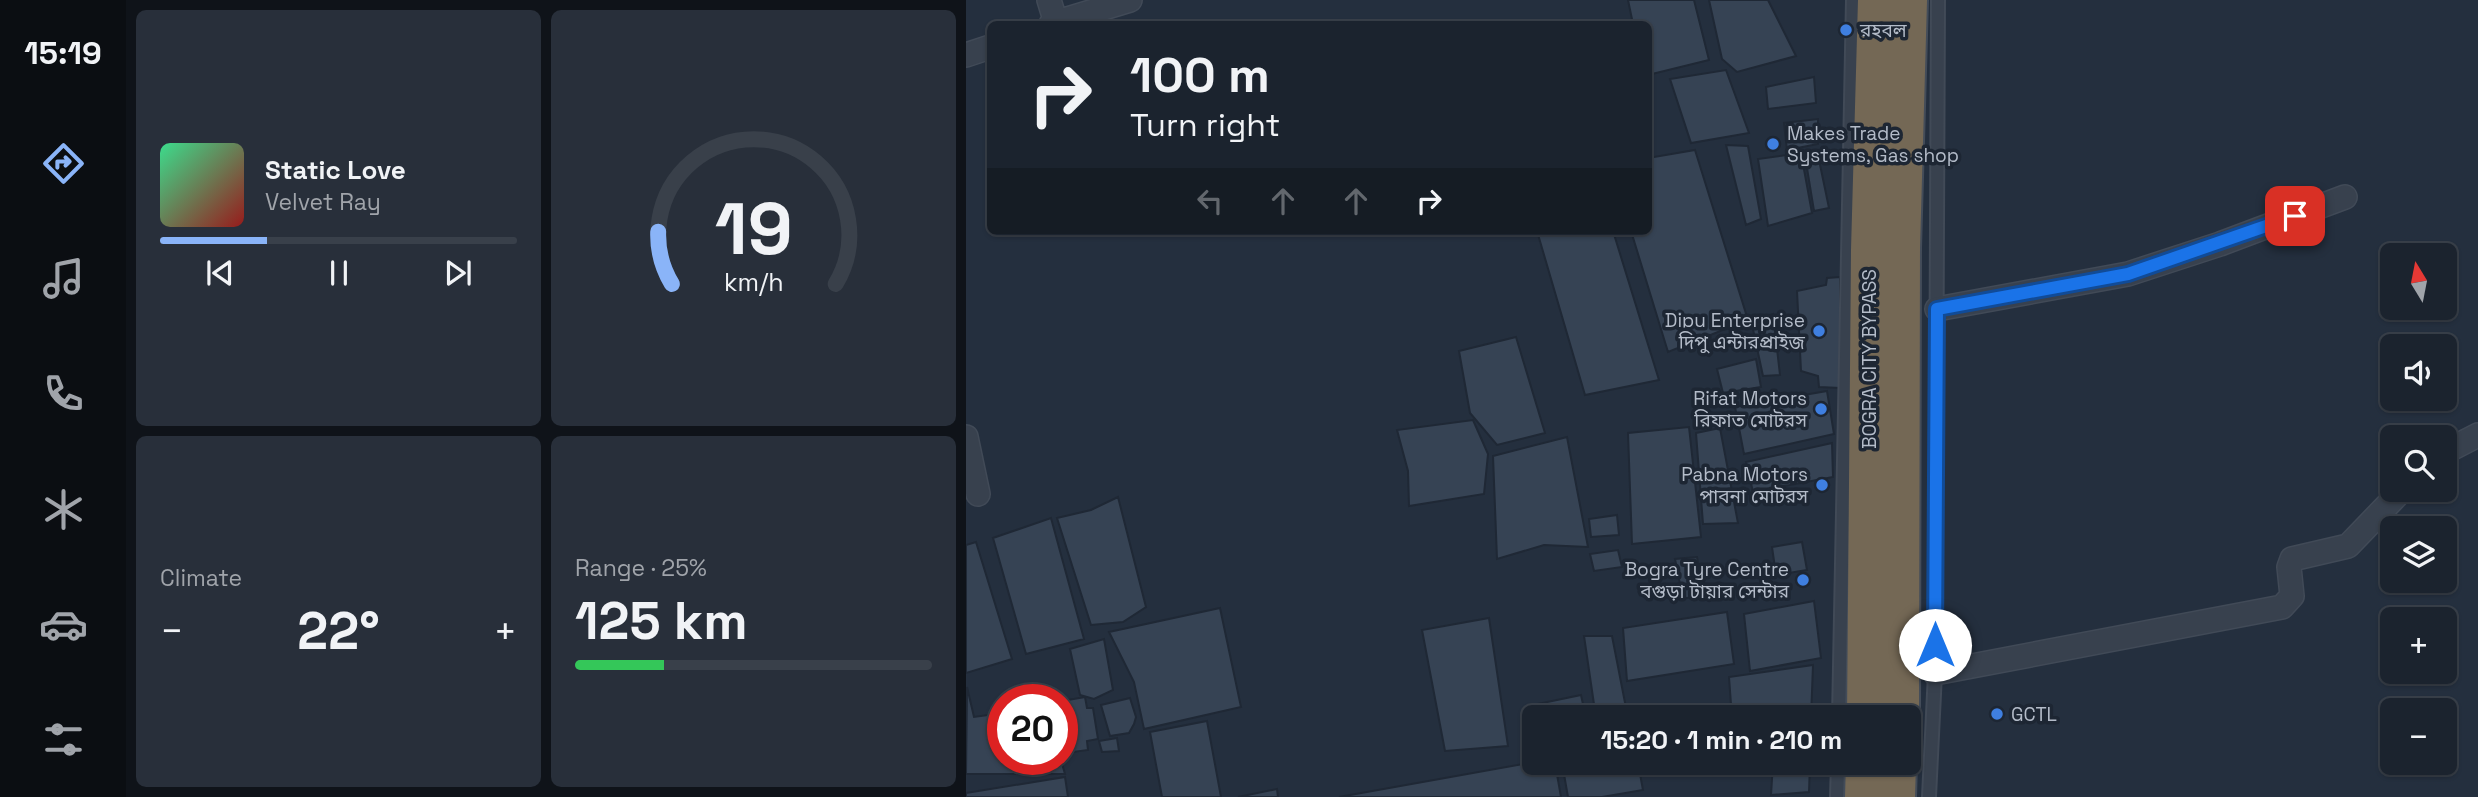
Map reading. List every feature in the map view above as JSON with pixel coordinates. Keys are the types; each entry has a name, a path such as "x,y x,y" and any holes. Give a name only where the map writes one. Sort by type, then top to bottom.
{"highway":[{"name":"BOGRA CITY BYPASS","path":"1877,0 1900,705"},
{"name":"BOGRA CITY BYPASS","path":"1867,705 1885,249 1908,0"},
{"path":"1864,797 1865,775"},
{"path":"1896,797 1897,775"}],"street":[{"path":"1049,0 1053,21"},
{"path":"1064,21 1130,0"},
{"path":"966,55 987,48"},
{"path":"1937,309 2128,274 2220,244 2345,197"},
{"path":"2457,446 2478,435"},
{"path":"966,437 978,494"},
{"path":"1935,673 2282,607 2292,596 2289,567 2292,559 2348,546 2390,502"}],"lane":[{"path":"1839,705 1853,0"},
{"path":"1928,797 1935,673 1938,0"},
{"path":"1837,797 1838,775"}],"building":[{"path":"1628,0 1694,0 1709,60 1652,74 1652,21 1632,21"},
{"path":"1709,0 1768,0 1796,56 1737,72 1722,59"},
{"path":"1726,70 1749,133 1691,143 1670,79"},
{"path":"1814,77 1816,103 1768,109 1766,87"},
{"path":"1818,119 1818,144 1787,150 1784,123"},
{"path":"1726,145 1748,146 1761,219 1746,225"},
{"path":"1695,150 1748,320 1668,352 1632,235 1652,235 1652,157"},
{"path":"1801,153 1812,213 1768,226 1758,159"},
{"path":"1818,155 1829,208 1814,211 1805,156"},
{"path":"1538,235 1614,235 1659,380 1585,395"},
{"name":"Dipu Enterprise দিপু এন্টারপ্রাইজ","path":"1840,277 1840,388 1819,387 1818,376 1801,371 1797,291 1826,285 1827,278"},
{"path":"1773,314 1780,375 1763,376 1751,320"},
{"path":"1516,337 1545,433 1497,445 1470,413 1459,351"},
{"path":"1756,359 1761,387 1723,393 1717,369"},
{"path":"1827,391 1834,434 1744,454 1735,407"},
{"path":"1473,420 1488,454 1484,494 1409,506 1408,471 1397,430"},
{"path":"1689,427 1701,537 1632,544 1628,433"},
{"path":"1720,428 1738,523 1703,524 1696,433"},
{"path":"1567,437 1588,547 1544,545 1497,559 1493,456"},
{"path":"1832,443 1833,477 1753,492 1746,462"},
{"path":"1118,497 1146,607 1123,622 1091,625 1057,518 1091,510"},
{"path":"1617,515 1619,535 1591,537 1589,519"},
{"path":"1051,518 1084,639 1026,654 993,538"},
{"path":"976,542 1012,659 966,673 966,545"},
{"path":"1802,542 1807,570 1776,575 1772,547"},
{"path":"1618,550 1622,567 1594,571 1590,554"},
{"path":"1697,557 1703,594 1683,599 1675,559"},
{"path":"1814,601 1821,658 1750,671 1744,614"},
{"path":"1220,608 1241,707 1144,729 1134,682 1109,632"},
{"path":"1727,612 1734,664 1627,681 1623,628"},
{"path":"1489,618 1508,746 1445,751 1422,630"},
{"path":"1584,636 1612,636 1625,705 1594,705"},
{"path":"1104,639 1113,690 1094,699 1080,695 1070,649"},
{"path":"1813,665 1811,705 1731,705 1729,677"},
{"path":"967,687 974,717 987,715 987,774 966,774"},
{"path":"1581,695 1583,705 1533,705"},
{"path":"1085,697 1087,708 1093,708 1098,739 1087,741 1088,750 1078,751 1078,698"},
{"path":"1130,698 1136,717 1134,724 1129,733 1110,736 1101,705"},
{"path":"1207,721 1221,797 1162,797 1150,732"},
{"path":"1117,738 1119,751 1102,752 1099,741"},
{"path":"1522,764 1522,775 1557,775 1561,797 1339,797"},
{"path":"1564,775 1640,775 1643,790 1602,797 1568,797"},
{"path":"1772,775 1810,775 1809,792 1771,795"},
{"path":"1065,777 1068,797 966,797 966,793"},
{"path":"1277,789 1278,797 1238,797"}],"place":[{"name":"রহবল","path":"1846,30"},
{"name":"Makes Trade Systems, Gas shop","path":"1773,144"},
{"name":"Dipu Enterprise দিপু এন্টারপ্রাইজ","path":"1819,331"},
{"name":"Rifat Motors রিফাত মোটরস","path":"1821,409"},
{"name":"Pabna Motors পাবনা মোটরস","path":"1822,485"},
{"name":"Bogra Tyre Centre বগুড়া টায়ার সেন্টার","path":"1803,580"},
{"name":"GCTL","path":"1997,714"}],"route":[{"path":"1935,645 1937,309 2128,274 2295,216"}]}
